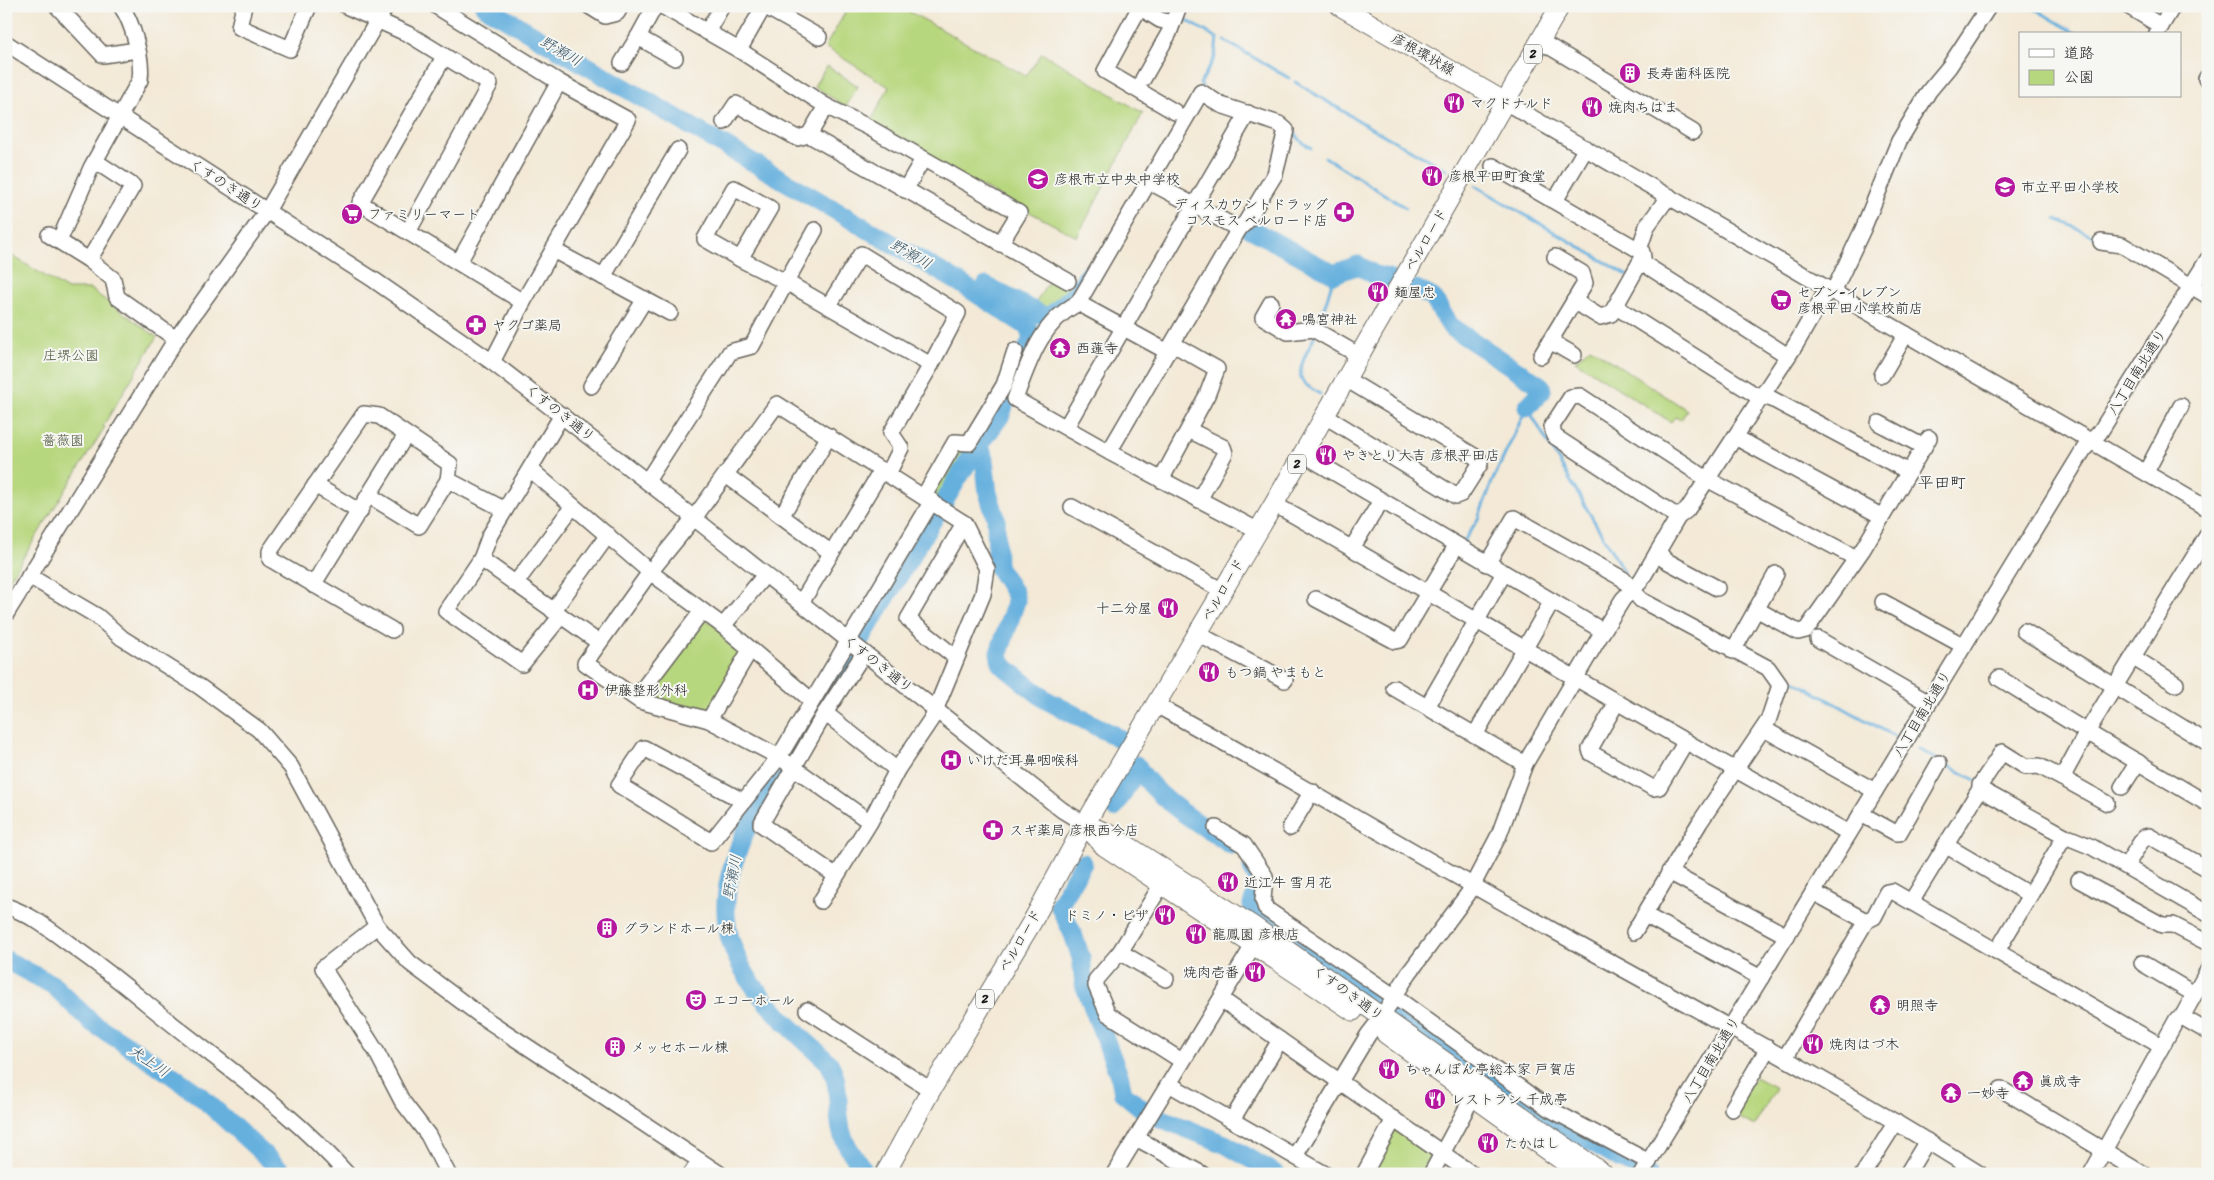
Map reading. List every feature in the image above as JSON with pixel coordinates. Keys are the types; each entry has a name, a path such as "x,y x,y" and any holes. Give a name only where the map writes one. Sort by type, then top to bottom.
{"main road":[{"name":"彦根環状線","path":"1340,6 1505,102"},
{"name":"ベルロード","path":"885,1174 931,1090 1032,922 1085,824 1360,356 1560,6"},
{"name":"くすのき通り","path":"1085,824 1111,835 1165,878 1257,939 1386,1010 1476,1091 1573,1167 1604,1174"}],"street":[{"path":"57,6 103,55 136,50"},
{"path":"121,6 129,18 141,70 140,80 54,238 89,260 112,279 117,297 176,339"},
{"path":"244,6 239,27 290,49 308,6"},
{"path":"346,6 410,35 490,84 408,232"},
{"path":"6,614 176,339 267,212 386,6"},
{"path":"436,6 559,82 628,120 523,302 492,362"},
{"path":"589,6 605,16 617,13 621,6"},
{"path":"622,64 655,6"},
{"path":"662,6 739,50 826,106 868,127 1019,213 1000,244"},
{"path":"707,32 722,6"},
{"path":"739,50 764,6 819,38"},
{"path":"1143,79 1169,33 1178,6"},
{"path":"1294,1156 1339,1081 1409,973 1474,885 1499,835 1526,764 1575,678 1623,599 1640,582 1678,517 1687,510 1762,396 1823,297 1836,286 1863,229 1899,140 1930,91 1949,67 1989,6"},
{"path":"2128,6 2159,30 2173,6"},
{"path":"1172,23 1160,20 1144,10 1137,12 1105,71 1175,112"},
{"path":"638,37 675,58"},
{"path":"1540,42 1694,132"},
{"name":"くすのき通り","path":"6,43 374,280 492,362 562,414 1062,810 1085,824"},
{"path":"444,57 360,203 523,302"},
{"path":"458,262 559,82"},
{"path":"1109,452 1239,229 1246,222 1275,174 1286,130 1278,124 1221,105 1201,92 1078,303 1070,307 1046,329 1034,350 1015,399 1109,452 1258,530"},
{"path":"1505,102 2208,509"},
{"path":"724,122 736,104 797,138 809,135 1068,281"},
{"path":"809,135 826,106"},
{"path":"1066,427 1248,113"},
{"path":"1555,202 1586,148"},
{"path":"603,277 678,150"},
{"path":"905,190 923,158"},
{"path":"89,260 133,186 95,161"},
{"path":"1493,166 1555,202 1640,256 1788,356"},
{"path":"1150,182 1239,229"},
{"path":"740,259 770,208 734,188 705,239 740,259 829,305 931,364"},
{"path":"1574,301 1600,317 1611,314 1640,256 1647,226 1669,196"},
{"path":"647,481 730,352 752,346 815,230"},
{"path":"2101,242 2122,245 2208,296"},
{"path":"553,250 670,313"},
{"path":"801,603 830,552 901,448 891,433 958,313 861,254 829,305"},
{"path":"1541,356 1585,283 1582,273 1556,257"},
{"name":"八丁目南北通り","path":"1645,1168 2084,449 2100,432 2208,259"},
{"path":"591,386 645,299"},
{"path":"1078,303 1124,327 1217,369 1207,395 1161,480"},
{"path":"1272,303 1263,317 1288,332 1312,328 1360,356"},
{"path":"1616,307 1754,394 1762,396 1909,472"},
{"path":"1882,375 1906,334"},
{"path":"1550,341 1574,355"},
{"path":"835,875 761,824 811,700 935,502 955,442 969,443 1004,385 1015,351"},
{"path":"1325,416 1456,496 1461,494 1480,464 1479,459 1346,379"},
{"path":"1678,517 1554,436 1552,426 1571,397 1580,396 1707,479 1856,558"},
{"path":"821,901 835,875 870,822 897,770 932,718 982,594 987,569 964,523 935,502 777,404 694,518 650,572 598,642 585,663 636,698 709,720 787,762 870,822"},
{"path":"2146,472 2181,406"},
{"path":"370,496 419,526 448,480 450,464 379,416 364,414 270,551 270,559 392,630"},
{"path":"562,414 490,535 481,560 446,611 522,664 608,535"},
{"path":"1756,608 1798,632 1806,630 1856,558 1926,442 1879,423"},
{"path":"1188,430 1223,447 1225,453 1199,500"},
{"path":"313,585 370,496 406,435"},
{"path":"782,515 829,436"},
{"path":"1735,437 1882,516"},
{"path":"1303,454 1603,631"},
{"path":"530,469 650,572 723,626 811,700"},
{"path":"726,475 830,552"},
{"path":"448,480 505,510"},
{"path":"315,485 360,512"},
{"path":"1352,548 1381,501"},
{"path":"1274,504 1526,647 1616,702 1849,832"},
{"path":"515,584 573,506"},
{"path":"1072,507 1223,591"},
{"path":"1487,564 1517,513 1624,579 1641,600 1768,668 1780,685 1764,729 1735,768 1634,932"},
{"path":"955,657 908,619 964,523"},
{"path":"2062,778 2087,732 2116,688 2208,534"},
{"path":"1316,599 1395,641 1400,640 1456,546"},
{"path":"1658,552 1665,560 1717,588"},
{"path":"481,560 598,642"},
{"path":"1427,707 1504,574"},
{"path":"1733,650 1776,574"},
{"path":"723,626 765,575"},
{"path":"30,576 97,616 122,638 200,687 259,730 290,767 377,926 396,949 441,988 720,1174"},
{"path":"1476,734 1552,601"},
{"path":"1883,602 1964,646"},
{"path":"636,698 702,611"},
{"path":"2024,631 2208,743"},
{"path":"1198,634 1285,680"},
{"path":"1818,639 1929,703"},
{"path":"709,720 750,650"},
{"path":"743,801 644,748 619,785 711,842 743,801 787,762 826,713 864,653"},
{"path":"2134,658 2176,684"},
{"path":"1999,678 2208,804"},
{"path":"1394,688 1526,764"},
{"path":"1616,702 1590,749 1591,753 1653,788 1659,787 1686,740"},
{"path":"1156,704 1312,791 1474,885 1768,1048 1896,1122 1980,1174"},
{"path":"826,713 897,770"},
{"path":"1764,729 1875,791"},
{"path":"1911,902 1980,789 1980,785 2002,752 2026,767 2039,766 2107,804"},
{"path":"2122,787 2138,762"},
{"path":"1861,814 1896,833 1900,833 1939,763"},
{"path":"1980,789 2065,836 2092,847 2208,914"},
{"path":"1290,828 1312,791"},
{"path":"1216,828 1244,845 1265,876 1263,900 1266,909 1386,1010 1645,1168"},
{"path":"1997,951 2065,836"},
{"path":"2126,866 2144,837 2149,836 2208,869"},
{"path":"1945,845 2030,894"},
{"path":"1670,872 1787,936"},
{"path":"1165,878 1120,952 1096,980 1096,986 1105,1012 1182,1061"},
{"path":"2079,880 2162,925 2173,926 2208,943"},
{"path":"1785,1058 1866,921 1874,917 1887,892 1892,891 2161,1046"},
{"path":"1813,892 1866,921"},
{"path":"6,906 27,913 122,982 321,1144 348,1174"},
{"path":"1644,915 1761,978"},
{"path":"377,926 324,968 376,1051 402,1101 428,1135 448,1174"},
{"path":"1114,1174 1257,939"},
{"path":"1120,952 1166,979"},
{"path":"2142,963 2194,994"},
{"path":"2091,1174 2142,1080 2160,1053 2161,1046 2177,1019 2182,1017 2208,970"},
{"path":"1221,999 1472,1174"},
{"path":"807,1010 931,1090"},
{"path":"2182,1017 2208,1032"},
{"path":"1232,1120 1280,1040"},
{"path":"1732,1109 1768,1048"},
{"path":"1169,1084 1325,1174"},
{"path":"2001,1088 2143,1174"},
{"path":"1431,1174 1476,1091"},
{"path":"1364,1174 1394,1119"},
{"path":"1863,1174 1896,1122"},
{"path":"1136,1138 1182,1169 1202,1174"},
{"path":"1907,1174 1927,1141"},
{"path":"691,1174 700,1161"}],"green space":[{"name":"彦根市立中央中学校","path":"849,6 899,6 1026,76 1042,53 1143,113 1077,237 868,127 889,87 825,47"},
{"path":"827,66 858,86 846,107 814,86"},
{"name":"庄堺公園","path":"6,252 66,289 90,289 157,337 103,426 105,427 6,585"},
{"path":"1051,278 1071,289 1054,306 1044,310 1033,307"},
{"path":"1590,347 1687,410 1681,420 1675,417 1671,422 1575,361"},
{"path":"970,449 939,499 936,497 933,488 944,469 957,454"},
{"path":"700,619 706,619 741,648 743,653 709,711 702,715 646,696"},
{"path":"1755,1077 1776,1088 1754,1126 1733,1114"},
{"path":"1399,1128 1432,1152 1434,1160 1426,1174 1369,1174 1392,1130"}],"waterway":[{"name":"野瀬川","path":"484,6 960,283 1028,327 1032,339 1014,376 1001,415 971,457 862,637"},
{"path":"1162,6 1169,10"},
{"path":"2030,6 2074,32"},
{"path":"1181,17 1217,38 1215,57 1200,84 1202,86"},
{"path":"1225,41 1289,78"},
{"path":"1295,82 1371,128 1447,170"},
{"path":"1290,128 1302,142 1311,148"},
{"path":"1325,157 1406,208"},
{"path":"1476,186 1627,275"},
{"path":"2056,219 2094,236"},
{"path":"1247,227 1334,274 1358,265 1375,275 1388,278"},
{"path":"1319,326 1333,279 1331,272"},
{"path":"986,286 1048,318 1079,290 1088,275"},
{"path":"1416,289 1433,298 1451,327 1541,386 1542,391 1527,407"},
{"path":"1315,335 1304,359 1301,378 1304,383 1320,394"},
{"path":"1462,544 1478,519 1492,482 1527,407 1624,572"},
{"path":"980,445 984,459 988,493 996,518 997,566 1014,593 1016,601 999,653 1001,664 1046,700 1119,738"},
{"name":"野瀬川","path":"850,656 745,832 730,875 726,902 727,927 734,951 745,972 775,1012 829,1063 837,1087 843,1135 851,1152 866,1174"},
{"path":"1789,678 1896,737"},
{"path":"1918,749 1938,760"},
{"path":"1943,763 1977,781"},
{"path":"1136,765 1145,778 1167,800 1231,845"},
{"path":"1114,808 1138,767"},
{"path":"1083,863 1059,905 1073,934 1081,958 1084,984 1120,1078 1123,1093 1145,1111"},
{"path":"1252,868 1257,882 1257,891 1252,905 1254,909 1559,1124 1648,1174"},
{"name":"犬上川","path":"6,960 53,985 91,1022 152,1061 198,1094 285,1174"},
{"path":"1155,1116 1225,1144 1276,1174"}],"place":[{"name":"長寿歯科医院","path":"1630,73"},
{"name":"マクドナルド","path":"1454,103"},
{"name":"焼肉ちはま","path":"1592,107"},
{"name":"彦根平田町食堂","path":"1432,176"},
{"name":"彦根市立中央中学校","path":"1038,179"},
{"name":"市立平田小学校","path":"2005,187"},
{"name":"ディスカウントドラッグ コスモス ベルロード店","path":"1344,212"},
{"name":"ファミリーマート","path":"352,214"},
{"name":"麺屋忠","path":"1378,292"},
{"name":"セブン-イレブン 彦根平田小学校前店","path":"1781,300"},
{"name":"鳴宮神社","path":"1286,319"},
{"name":"ヤクゴ薬局","path":"476,325"},
{"name":"西蓮寺","path":"1060,348"},
{"name":"やきとり大吉 彦根平田店","path":"1326,455"},
{"name":"十二分屋","path":"1168,608"},
{"name":"もつ鍋 やまもと","path":"1209,672"},
{"name":"伊藤整形外科","path":"588,690"},
{"name":"いけだ耳鼻咽喉科","path":"951,760"},
{"name":"スギ薬局 彦根西今店","path":"993,830"},
{"name":"近江牛 雪月花","path":"1228,882"},
{"name":"ドミノ・ピザ","path":"1165,915"},
{"name":"グランドホール棟","path":"607,928"},
{"name":"龍鳳園 彦根店","path":"1196,934"},
{"name":"焼肉壱番","path":"1255,972"},
{"name":"エコーホール","path":"696,1000"},
{"name":"明照寺","path":"1880,1005"},
{"name":"焼肉はづ木","path":"1813,1044"},
{"name":"メッセホール棟","path":"615,1047"},
{"name":"ちゃんぽん亭総本家 戸賀店","path":"1389,1069"},
{"name":"眞成寺","path":"2023,1081"},
{"name":"一妙寺","path":"1951,1093"},
{"name":"レストラン 千成亭","path":"1435,1099"},
{"name":"たかはし","path":"1488,1143"}],"district":[{"name":"平田町","path":"1942,482"}],"park label":[{"name":"薔薇園","path":"63,440"}]}
